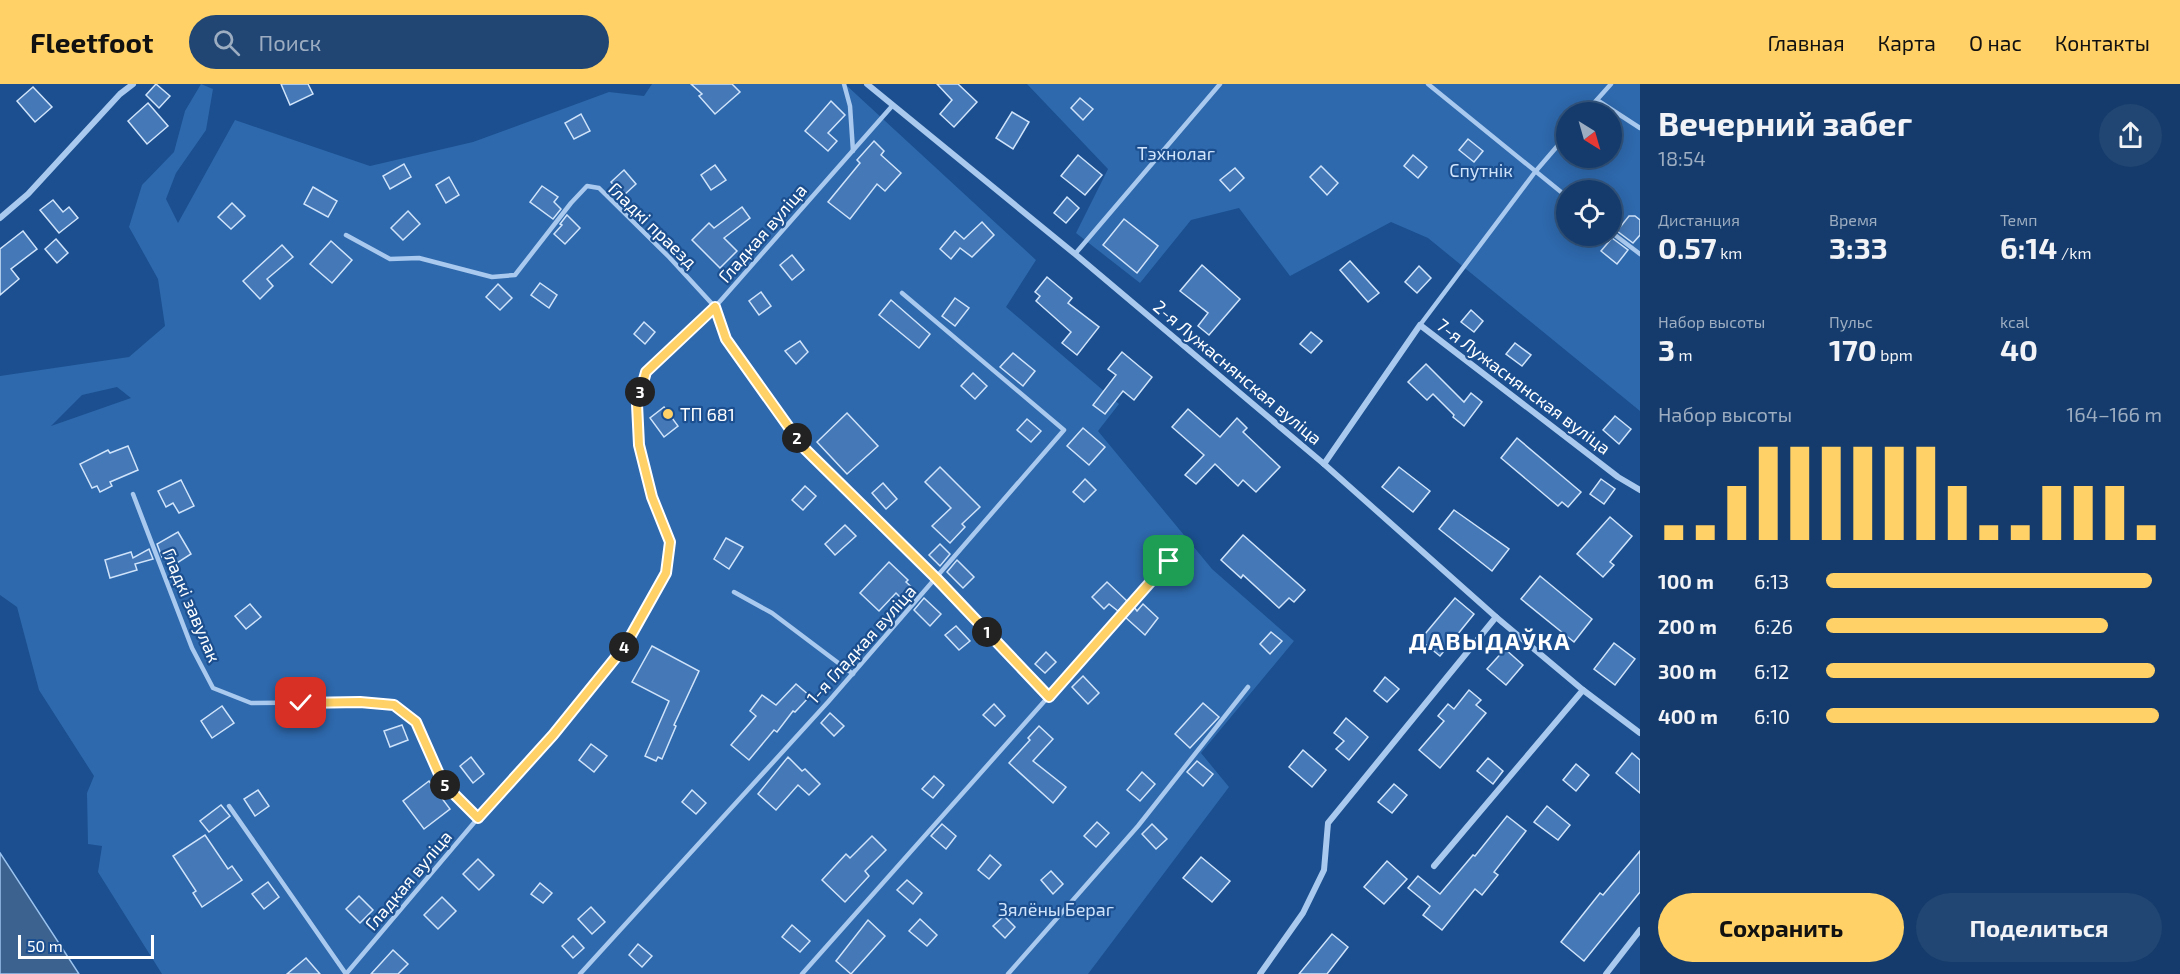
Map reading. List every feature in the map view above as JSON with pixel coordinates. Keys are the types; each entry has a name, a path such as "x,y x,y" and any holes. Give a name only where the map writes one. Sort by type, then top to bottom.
{"street":[{"path":"0,218 28,194 120,94 133,84"},
{"name":"2-я Лужаснянская вуліца","path":"867,84 1075,254 1324,464 1496,617 1583,690 1640,733"},
{"path":"1324,464 1420,325"},
{"name":"7-я Лужаснянская вуліца","path":"1420,325 1618,477 1640,490"},
{"path":"1260,974 1303,913 1324,870 1328,823 1496,617"},
{"path":"1434,866 1583,690"},
{"path":"1606,974 1640,930"}],"lane":[{"path":"844,84 850,106 853,151"},
{"path":"1075,254 1220,84"},
{"path":"1428,84 1556,188"},
{"path":"1611,84 1597,100 1640,128"},
{"name":"Гладкая вуліца","path":"346,974 478,818 553,735 625,646 666,573 670,542 652,497 639,445 637,404 646,372 715,307 893,105"},
{"path":"1420,325 1535,172 1556,148"},
{"name":"Гладкі праезд","path":"346,236 390,259 419,258 492,277 515,275 571,203 588,186 599,188 669,256 715,307 726,339 803,447 937,579 1049,697"},
{"path":"1622,240 1640,254"},
{"name":"1-я Гладкая вуліца","path":"580,974 853,674 1064,430 902,293"},
{"name":"Гладкі завулак","path":"132,494 192,648 213,688 251,703 360,702 394,705 416,722 443,783 478,818"},
{"path":"802,974 1169,561"},
{"path":"734,592 772,613 853,674"},
{"path":"1008,974 1138,826 1248,687"},
{"path":"229,806 346,974"}],"green space":[{"name":"Зялёны Бераг","path":"201,84 213,89 206,130 176,173 166,199 178,223 235,120 370,166 473,142 609,92 644,96 652,84 845,84 1036,260 1006,307 1119,404 1098,431 1212,569 1294,641 1201,753 1229,787 1088,974 162,974 98,872 102,846 88,844 87,793 94,776 39,690 17,607 0,595 0,376 129,357 165,326 158,279 129,227 142,185 174,152 185,111","holes":["117,387 131,398 51,426 82,395"]},
{"name":"Спутнік","path":"1027,84 1640,84 1640,411 1428,238 1391,222 1290,276 1239,208 1191,220 1140,283 1076,233 1108,169"}],"shaded area":[{"path":"0,853 79,974 0,974"}],"building":[{"path":"156,84 170,96 159,108 146,95"},
{"path":"281,84 308,84 313,94 290,105"},
{"path":"691,84 732,84 740,92 715,114 699,96 702,94"},
{"path":"937,84 958,84 977,102 954,127 940,114 952,100"},
{"path":"33,87 52,107 35,122 17,101"},
{"path":"1080,98 1093,109 1083,120 1071,108"},
{"path":"831,101 845,115 828,133 837,141 828,151 805,131"},
{"path":"148,103 168,126 147,144 128,121"},
{"path":"1012,112 1029,122 1013,149 996,138"},
{"path":"581,114 590,131 574,139 565,123"},
{"path":"1468,139 1483,151 1474,162 1459,150"},
{"path":"874,141 884,151 881,155 901,173 885,191 877,184 850,219 828,202 860,163 857,160"},
{"path":"1078,155 1102,175 1085,195 1061,176"},
{"path":"1413,155 1427,167 1418,178 1404,166"},
{"path":"404,164 411,177 390,189 383,176"},
{"path":"715,165 726,180 711,190 701,175"},
{"path":"1321,166 1338,183 1327,195 1310,177"},
{"path":"1235,168 1244,178 1230,191 1220,180"},
{"path":"624,170 636,184 623,196 611,182"},
{"path":"449,177 459,195 446,203 436,185"},
{"path":"542,186 558,197 554,202 561,209 553,219 530,202"},
{"path":"313,187 337,201 328,217 304,204"},
{"path":"1067,197 1079,208 1066,223 1054,213"},
{"path":"53,200 63,212 69,207 78,218 59,233 40,210"},
{"path":"232,203 245,216 231,229 218,217"},
{"path":"742,207 750,218 724,238 737,251 720,268 692,240 709,223 714,228"},
{"path":"408,211 420,224 403,240 391,228"},
{"path":"567,215 580,228 565,244 554,234"},
{"path":"1629,216 1635,216 1640,220 1640,235 1633,243 1622,235 1622,225"},
{"path":"1124,219 1158,246 1137,273 1103,245"},
{"path":"982,222 994,235 972,257 960,248 951,259 940,249 955,231 964,239"},
{"path":"23,231 37,249 11,269 19,279 0,295 0,249"},
{"path":"56,239 68,253 57,263 45,249"},
{"path":"331,241 352,260 332,283 310,264"},
{"path":"282,245 293,257 267,279 273,286 260,299 243,281"},
{"path":"1605,246 1622,246 1628,250 1617,264 1601,251"},
{"path":"792,255 804,270 792,280 780,265"},
{"path":"1350,261 1379,293 1368,302 1340,270"},
{"path":"1202,265 1240,299 1209,335 1198,326 1208,313 1180,291"},
{"path":"1419,266 1431,278 1417,293 1405,282"},
{"path":"1047,277 1072,298 1068,303 1099,327 1077,355 1062,343 1071,332 1036,301 1040,296 1035,292"},
{"path":"540,283 557,295 549,308 531,295"},
{"path":"498,284 512,298 500,310 486,297"},
{"path":"761,292 771,306 759,315 749,301"},
{"path":"955,298 969,308 955,326 942,316"},
{"path":"891,300 930,334 919,348 879,315"},
{"path":"1471,310 1483,321 1474,332 1461,322"},
{"path":"644,322 655,332 645,344 634,334"},
{"path":"1311,332 1322,341 1311,353 1300,344"},
{"path":"800,341 808,352 796,364 785,351"},
{"path":"1515,343 1531,355 1522,366 1506,354"},
{"path":"1122,352 1152,377 1134,400 1123,391 1105,414 1093,405 1116,375 1108,369"},
{"path":"1013,353 1035,371 1023,386 1000,367"},
{"path":"1426,364 1464,402 1471,393 1482,402 1464,426 1433,394 1427,400 1408,382"},
{"path":"973,373 987,386 975,399 961,386"},
{"path":"664,407 678,426 664,437 650,418"},
{"path":"1188,409 1220,437 1237,418 1247,428 1243,432 1280,467 1256,492 1243,480 1238,486 1215,464 1196,484 1185,475 1204,455 1172,427"},
{"path":"847,413 878,446 847,474 817,442"},
{"path":"1615,416 1631,429 1619,444 1603,430"},
{"path":"1027,419 1041,431 1031,442 1017,430"},
{"path":"1083,428 1105,447 1089,465 1067,446"},
{"path":"1517,438 1581,492 1568,507 1562,502 1558,506 1501,458"},
{"path":"128,446 138,470 110,482 112,486 100,492 97,486 92,488 80,464 108,450 110,453"},
{"path":"940,467 980,507 962,524 965,527 950,543 932,526 951,508 925,482"},
{"path":"1399,467 1430,491 1413,512 1382,487"},
{"path":"1085,479 1096,490 1084,502 1073,492"},
{"path":"1601,479 1615,489 1604,504 1590,494"},
{"path":"181,480 194,506 179,513 173,503 166,507 158,491"},
{"path":"883,483 897,499 886,509 872,493"},
{"path":"805,486 816,496 803,510 792,500"},
{"path":"1454,510 1509,549 1492,571 1439,529"},
{"path":"1610,517 1632,536 1610,562 1614,565 1603,577 1577,554"},
{"path":"845,525 856,536 835,555 825,544"},
{"path":"178,532 191,554 177,563 172,554 162,557 157,544"},
{"path":"1243,535 1305,590 1294,602 1289,598 1279,608 1243,575 1241,578 1221,560"},
{"path":"726,538 743,547 729,569 714,559"},
{"path":"940,544 950,554 940,566 929,555"},
{"path":"149,549 153,559 135,564 137,570 110,578 105,560 131,552 133,558"},
{"path":"957,560 974,577 963,588 947,572"},
{"path":"889,562 917,592 907,604 896,593 879,611 860,593"},
{"path":"1540,576 1592,619 1574,642 1521,599"},
{"path":"1107,582 1127,601 1118,611 1109,604 1104,609 1092,597"},
{"path":"924,598 941,614 930,626 914,610"},
{"path":"1455,598 1474,614 1440,656 1420,640"},
{"path":"250,604 261,617 246,629 235,616"},
{"path":"1143,604 1158,618 1145,635 1125,617 1134,607 1137,611"},
{"path":"956,626 970,641 959,650 945,635"},
{"path":"1271,632 1282,641 1270,654 1260,644"},
{"path":"1614,643 1635,659 1615,685 1594,669"},
{"path":"652,646 699,671 674,725 676,726 662,759 658,757 656,761 645,756 669,701 632,682"},
{"path":"1505,649 1523,665 1506,685 1487,669"},
{"path":"1046,652 1056,662 1045,673 1035,664"},
{"path":"1083,676 1099,693 1088,704 1072,687"},
{"path":"1385,677 1399,689 1387,702 1374,691"},
{"path":"796,684 810,696 795,712 793,711 777,732 774,730 749,760 731,745 756,716 750,711 762,695 776,705"},
{"path":"1469,690 1481,700 1476,705 1486,713 1440,768 1419,750 1444,721 1438,716 1448,704 1454,709"},
{"path":"1203,703 1219,717 1190,748 1175,734"},
{"path":"994,704 1005,716 995,726 983,715"},
{"path":"222,706 234,723 212,738 201,721"},
{"path":"830,713 844,726 834,736 821,723"},
{"path":"1346,718 1368,737 1349,760 1336,749 1344,741 1334,733"},
{"path":"402,725 408,740 390,747 384,731"},
{"path":"1039,726 1053,739 1033,761 1066,787 1053,803 1009,763 1030,740 1028,738"},
{"path":"591,744 607,756 594,772 579,760"},
{"path":"1303,750 1326,770 1312,787 1289,767"},
{"path":"1632,753 1640,760 1640,793 1616,773"},
{"path":"471,757 484,774 473,783 460,766"},
{"path":"788,757 820,784 809,795 798,785 776,810 758,794"},
{"path":"1488,758 1503,771 1493,784 1477,771"},
{"path":"1197,761 1213,774 1203,786 1187,772"},
{"path":"1576,764 1589,775 1576,791 1563,780"},
{"path":"1142,772 1155,784 1140,801 1127,790"},
{"path":"934,776 944,785 933,798 922,789"},
{"path":"429,781 450,809 424,829 403,801"},
{"path":"1394,784 1407,795 1392,813 1378,802"},
{"path":"258,790 269,806 255,816 244,799"},
{"path":"692,790 706,803 696,814 682,802"},
{"path":"221,805 230,816 209,832 200,821"},
{"path":"1547,806 1570,825 1558,840 1534,822"},
{"path":"1507,816 1526,831 1494,872 1498,875 1482,895 1475,889 1442,930 1423,915 1430,906 1408,888 1418,876 1440,894"},
{"path":"1097,822 1109,833 1096,847 1084,836"},
{"path":"942,824 956,836 946,849 931,836"},
{"path":"1152,824 1167,839 1156,849 1142,834"},
{"path":"205,835 228,869 232,866 242,880 202,907 193,893 196,891 173,856"},
{"path":"872,836 886,850 865,871 869,876 845,902 822,880 846,854 850,858"},
{"path":"1640,851 1640,892 1584,961 1561,942 1600,893 1603,895"},
{"path":"990,855 1001,865 989,879 978,870"},
{"path":"1201,857 1230,881 1212,902 1183,878"},
{"path":"478,859 494,875 479,890 463,874"},
{"path":"1387,861 1407,879 1384,904 1364,887"},
{"path":"1051,871 1063,884 1053,894 1041,880"},
{"path":"907,880 922,893 913,904 897,890"},
{"path":"268,882 279,897 264,909 252,894"},
{"path":"540,883 552,893 543,903 531,894"},
{"path":"359,896 373,910 360,923 346,909"},
{"path":"442,897 456,911 438,929 424,915"},
{"path":"591,907 605,922 592,934 578,919"},
{"path":"1004,916 1015,927 1005,938 993,926"},
{"path":"920,919 937,935 927,946 909,931"},
{"path":"868,920 885,936 851,974 836,961"},
{"path":"792,925 810,941 800,952 782,937"},
{"path":"1332,934 1348,947 1327,974 1299,974"},
{"path":"573,936 584,948 573,958 562,946"},
{"path":"638,944 652,956 642,967 629,955"},
{"path":"393,950 408,964 398,974 371,974"},
{"path":"306,958 320,974 287,974"}],"place":[{"name":"ТП 681","path":"668,414"}],"district":[{"name":"ДАВЫДАЎКА","path":"1490,640"}],"route":[{"path":"301,703 360,702 394,705 416,722 443,783 478,818 553,735 625,646 666,573 670,542 652,497 639,445 637,404 646,372 715,307 726,339 803,447 937,579 1049,697 1169,561"}],"park label":[{"name":"Тэхнолаг","path":"1176,153"}]}
